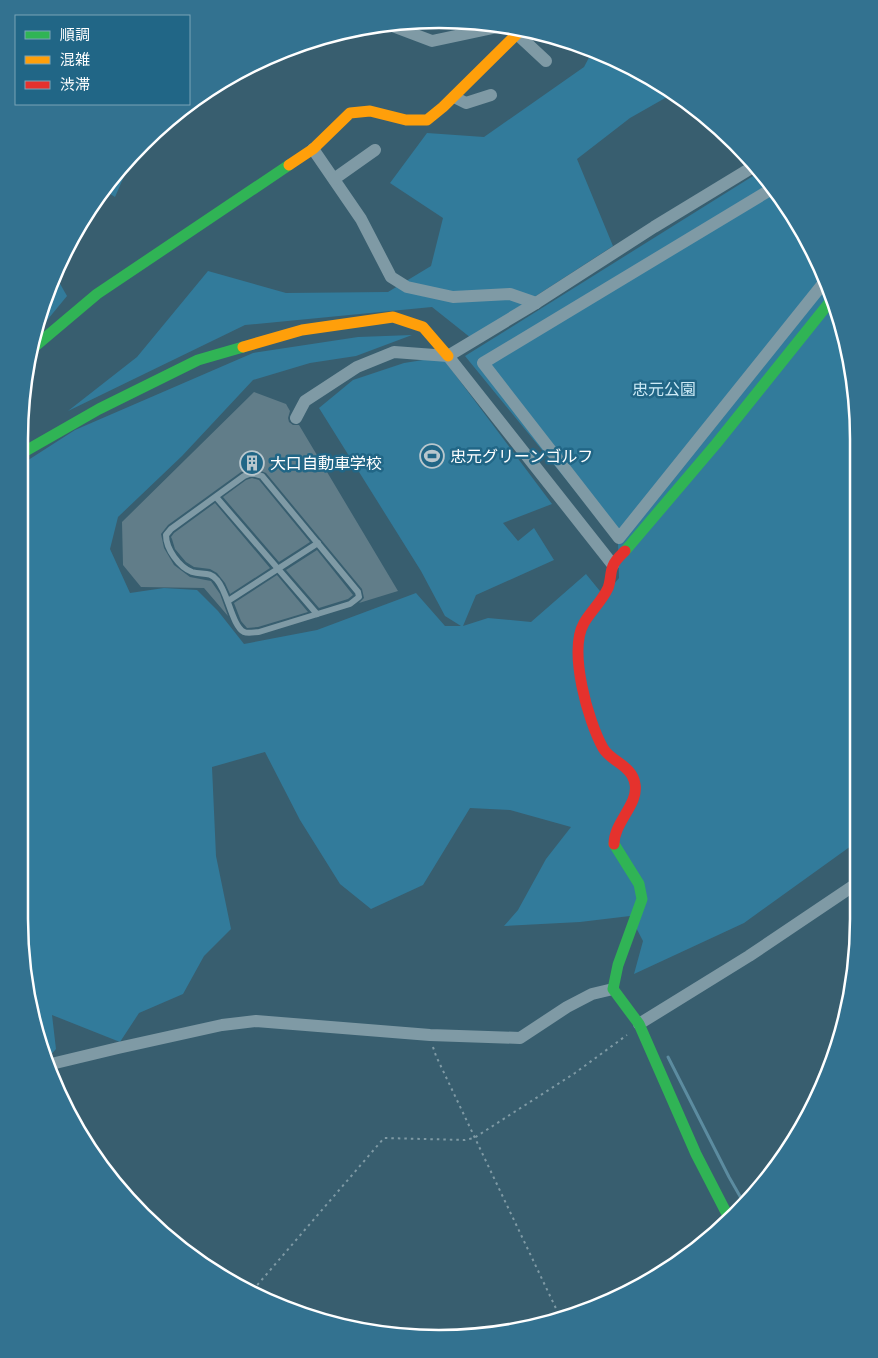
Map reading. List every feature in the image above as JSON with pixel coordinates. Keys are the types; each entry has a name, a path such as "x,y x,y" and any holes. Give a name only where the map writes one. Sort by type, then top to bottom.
{"street":[{"path":"401,29 432,41 484,30"},
{"path":"39,343 97,294 313,149 350,113 370,111 406,120 427,120 517,35"},
{"path":"524,36 546,60"},
{"path":"454,96 466,103 491,95"},
{"path":"313,149 361,219 391,277 407,287 453,297 510,294 536,303"},
{"path":"334,179 375,150"},
{"path":"296,418 305,401 357,368 394,352 448,356 749,169"},
{"path":"768,192 483,364 619,538 821,286"},
{"path":"726,1213 696,1154 639,1024 613,988 618,965 642,899 639,884 614,845 614,834 636,793 636,788 628,769 604,750 591,721 582,691 578,644 583,624 608,588 613,566 716,444 828,304"},
{"path":"28,449 99,408 198,360 302,330 393,317 423,327 448,356 613,566"},
{"path":"639,1024 749,956 850,888"},
{"path":"54,1063 214,1027 256,1020 430,1035 520,1038 567,1007 592,994 613,988"}],"lane":[{"path":"252,473 262,476 318,542 358,592 359,597 350,604 259,632 247,633 242,631 220,584 215,578 209,573 192,572 179,563 166,541 166,535 171,529 216,497 244,476 252,473"},
{"path":"216,497 317,614"},
{"path":"228,601 318,542"}],"path":[{"path":"255,1287 384,1138 465,1140 474,1138 575,1073 639,1024"},
{"path":"430,1035 436,1056 558,1313"}],"green space":[{"path":"590,56 621,70 667,97 630,118 577,159 613,246 471,338 432,307 245,325 68,411 137,357 208,271 286,293 388,292 431,266 443,218 390,183 427,133 484,137 584,67"},
{"path":"125,174 115,197 109,193"},
{"name":"忠元公園","path":"754,175 765,188 795,233 819,282 836,332 847,385 850,412 850,847 744,923 634,974 643,941 630,916 580,922 504,926 518,910 546,859 571,827 510,810 470,808 423,885 371,909 340,884 300,820 265,752 212,767 216,856 231,929 204,956 183,994 139,1013 120,1042 52,1015 56,1049 51,1055 35,999 28,946 28,460 75,430 253,353 358,337 412,335 356,356 310,363 253,380 182,456 118,517 110,549 130,593 164,588 197,590 218,611 244,644 317,630 416,593 445,626 461,626 445,616 421,571 319,408 353,380 404,363 442,357 552,504 503,523 518,541 534,528 554,560 476,595 463,626 488,618 531,622 586,574 604,596 619,578 618,543 465,356"},
{"path":"59,282 67,296 44,323"}],"building":[{"path":"254,392 286,404 290,411 289,422 293,425 299,425 398,591 359,603 364,598 362,589 266,473 253,468 241,472 168,525 161,534 164,548 174,565 190,577 211,581 220,594 228,616 204,588 141,587 123,565 122,522"},
{"path":"252,478 259,480 310,542 279,562 223,497 246,480"},
{"path":"215,503 270,568 230,594 225,583 217,573 210,569 194,567 186,562 175,549 171,537"},
{"path":"317,550 353,595 348,599 319,608 286,570"},
{"path":"277,575 308,612 258,627 247,628 241,621 234,603"}],"waterway":[{"path":"668,1057 741,1198"}],"traffic: fast":[{"path":"39,343 97,294 289,165"},
{"path":"625,551 716,444 828,304"},
{"path":"28,450 99,409 198,360 243,347"},
{"path":"614,844 639,884 642,899 618,965 613,989 639,1024 696,1154 726,1213"}],"traffic: slow":[{"path":"289,165 313,149 350,113 370,111 406,120 427,120 443,107 516,35"},
{"path":"243,347 302,330 393,317 423,327 448,356"}],"traffic: jam":[{"path":"614,844 618,828 633,799 635,784 630,772 607,753 597,736 586,704 579,668 578,651 584,623 606,593 614,564 625,551"}],"place":[{"name":"忠元グリーンゴルフ","path":"432,456"},
{"name":"大口自動車学校","path":"252,463"}]}
